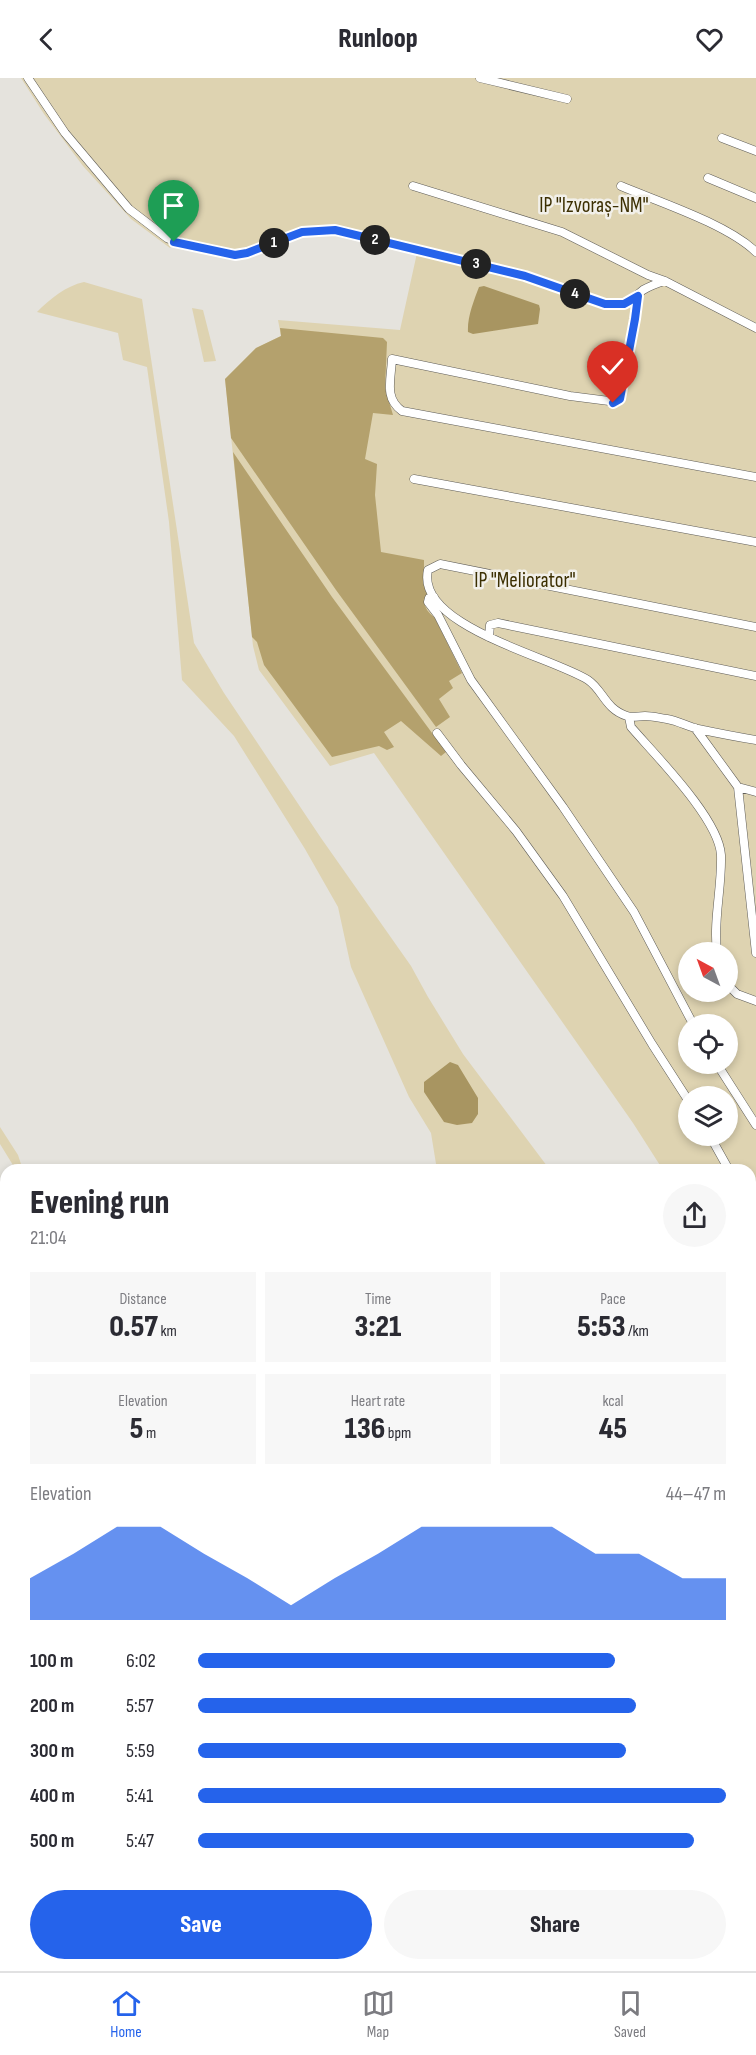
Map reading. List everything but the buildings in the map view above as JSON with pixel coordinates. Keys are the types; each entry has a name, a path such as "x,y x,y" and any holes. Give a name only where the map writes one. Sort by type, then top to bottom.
{"street":[{"path":"28,78 65,133 129,208 174,242 235,255 247,253 302,232 335,230 525,276 605,304 624,304 651,286 665,281"},
{"path":"480,78 567,99"},
{"path":"722,138 756,151"},
{"path":"708,177 756,198"},
{"path":"412,186 562,232 756,328"},
{"path":"621,186 713,225 746,243 756,252"},
{"path":"638,296 620,399 617,402 570,396 392,359 390,396 393,404 402,411 756,477"},
{"path":"414,478 756,542"},
{"path":"756,627 440,564 428,570 426,579 434,597 449,615 489,637 591,681 615,711 629,717 668,719 695,728 756,740"},
{"path":"434,597 429,598 428,602 438,615 471,680 563,807 634,912 688,1014"},
{"path":"489,637 490,625 498,623 756,676"},
{"path":"629,717 631,727 705,815 717,835 721,855 716,942"},
{"path":"695,728 738,787 756,953"},
{"path":"437,733 460,765 516,831 563,896 679,1086"},
{"path":"738,787 756,792"},
{"path":"738,994 756,1001"},
{"path":"723,1074 756,1125"},
{"path":"716,1146 726,1164"}],"green space":[{"name":"IP \"Meliorator\"","path":"21,78 756,78 756,1164 659,1164 633,1123 374,753 330,766 259,670 253,646 225,379 256,348 281,336 278,320 400,330 417,253 334,233 304,236 238,259 174,243 170,248 131,219 83,166 44,114"},
{"path":"84,282 142,299 194,643 224,693 321,838 411,966 463,1054 546,1164 436,1164 431,1133 409,1097 351,967 338,907 305,849 234,736 182,680 169,522 147,367 123,360 118,333 37,312 71,286"},
{"path":"192,308 203,310 216,361 204,362"},
{"path":"0,1127 18,1155 21,1164 12,1164 0,1144"}],"shaded area":[{"path":"484,286 539,305 538,324 473,334 468,332 475,298 479,287"},
{"path":"280,328 383,338 387,342 385,388 393,415 373,413 365,459 377,464 375,495 381,552 424,560 424,583 428,595 424,600 425,606 435,618 462,673 449,681 453,688 439,699 450,717 436,727 336,590 231,438 225,379 256,348 281,336"},
{"path":"233,452 332,597 446,752 441,756 401,721 384,732 394,747 387,750 379,746 332,757 264,665 257,642 252,637"},
{"path":"450,1062 458,1065 478,1098 478,1114 472,1123 457,1125 444,1122 424,1092 424,1082"}],"route":[{"path":"174,242 235,255 247,253 302,232 335,230 525,276 605,304 616,306 638,296 620,399 613,403"}],"park label":[{"name":"IP \"Izvoraș-NM\"","path":"594,205"}]}
